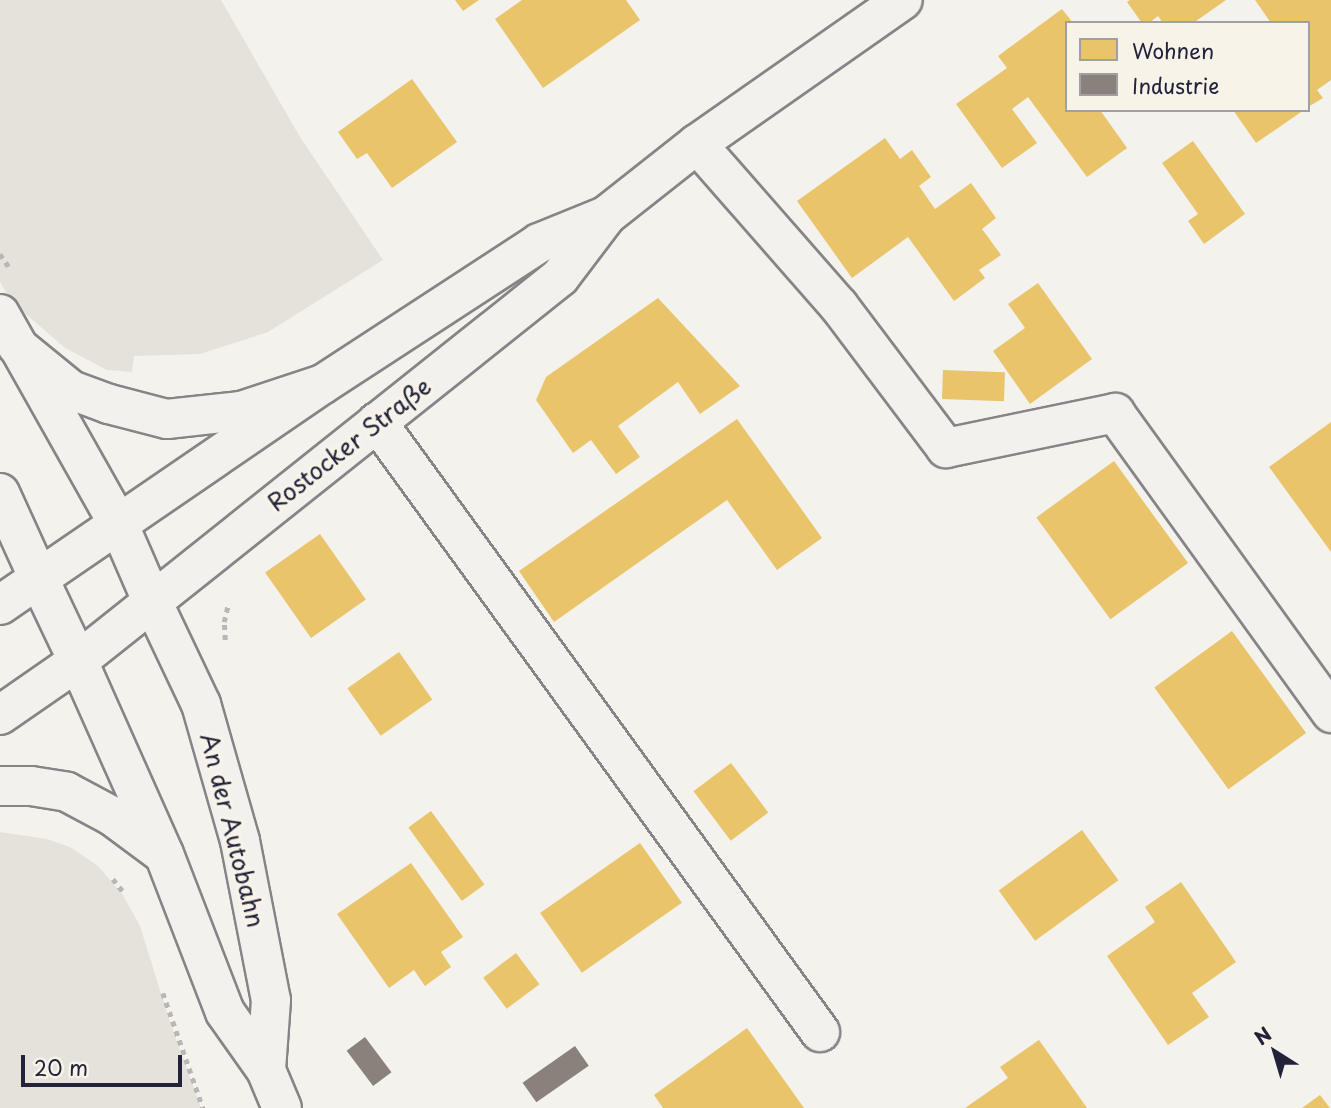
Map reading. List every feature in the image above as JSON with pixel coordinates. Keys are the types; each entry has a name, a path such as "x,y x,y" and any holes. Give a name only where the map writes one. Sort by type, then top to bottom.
{"main road":[{"name":"Rostocker Straße","path":"0,715 78,661 560,276 607,215 697,144 903,0"},
{"path":"697,144 839,306 946,448 1115,413 1331,713"},
{"name":"Rostocker Straße","path":"0,605 323,384 539,243 607,215"},
{"path":"9,330 71,390 109,404 167,419 241,411 323,384"},
{"name":"An der Autobahn","path":"9,330 119,525 201,704 240,841 271,1000 266,1070"},
{"path":"377,422 820,1032"},
{"name":"An der Autobahn","path":"0,493 164,854 225,1012 266,1070 282,1108"},
{"path":"0,786 31,786 67,792 112,816 164,854"}],"path":[{"path":"0,254 15,275"},
{"path":"225,645 224,622 230,599"},
{"path":"108,873 131,903"},
{"path":"161,985 203,1108"}],"shaded area":[{"path":"0,0 221,0 300,137 383,260 268,332 200,354 134,356 132,372 107,370 65,348 12,302 0,282"},
{"path":"0,832 47,839 72,848 98,866 123,895 140,926 201,1108 0,1108"}],"building: Wohnen":[{"path":"455,0 479,0 463,11"},
{"path":"522,0 626,0 640,20 543,88 495,19"},
{"path":"1226,0 1196,21 1162,21 1158,16 1152,21 1141,21 1127,2"},
{"path":"1255,0 1331,0 1331,80 1317,90 1323,98 1310,106 1310,21 1270,21"},
{"path":"1062,9 1071,21 1065,21 1065,112 1101,112 1127,148 1087,177 1028,97 1012,109 1037,143 1002,168 956,104 1007,68 998,56"},
{"path":"412,79 457,142 392,188 367,153 357,159 338,132"},
{"path":"1234,112 1301,112 1256,143"},
{"path":"885,138 900,159 912,150 931,177 919,186 935,209 971,183 996,218 982,229 1001,255 979,270 985,278 954,301 908,237 852,278 797,201"},
{"path":"1193,141 1245,214 1204,244 1188,221 1198,214 1162,163"},
{"path":"1038,283 1092,359 1030,404 993,351 1025,328 1008,304"},
{"path":"658,298 740,386 700,414 678,382 618,426 640,457 616,474 591,440 573,453 536,400 546,377"},
{"path":"943,370 1005,372 1004,401 942,399"},
{"path":"737,419 822,538 777,570 727,500 554,622 519,571"},
{"path":"1331,422 1331,552 1269,467"},
{"path":"1114,461 1188,563 1110,619 1036,517"},
{"path":"320,534 366,600 311,638 265,572"},
{"path":"1232,631 1306,733 1228,789 1154,687"},
{"path":"399,652 432,700 381,736 347,688"},
{"path":"731,763 768,813 731,841 693,791"},
{"path":"431,811 484,885 462,901 408,827"},
{"path":"1082,830 1118,880 1035,941 999,891"},
{"path":"640,843 682,903 582,973 540,913"},
{"path":"411,863 463,937 441,952 451,967 425,986 414,970 389,988 337,914"},
{"path":"1181,882 1236,962 1192,993 1209,1017 1168,1045 1107,956 1155,922 1145,907"},
{"path":"516,953 539,984 507,1009 483,978"},
{"path":"747,1028 804,1108 663,1108 654,1095"},
{"path":"1039,1040 1087,1108 965,1108 1008,1078 1000,1067"},
{"path":"1320,1095 1330,1108 1302,1108"}],"building: Industrie":[{"path":"365,1037 391,1072 373,1086 347,1051"},
{"path":"575,1046 589,1066 536,1102 523,1083"}]}
